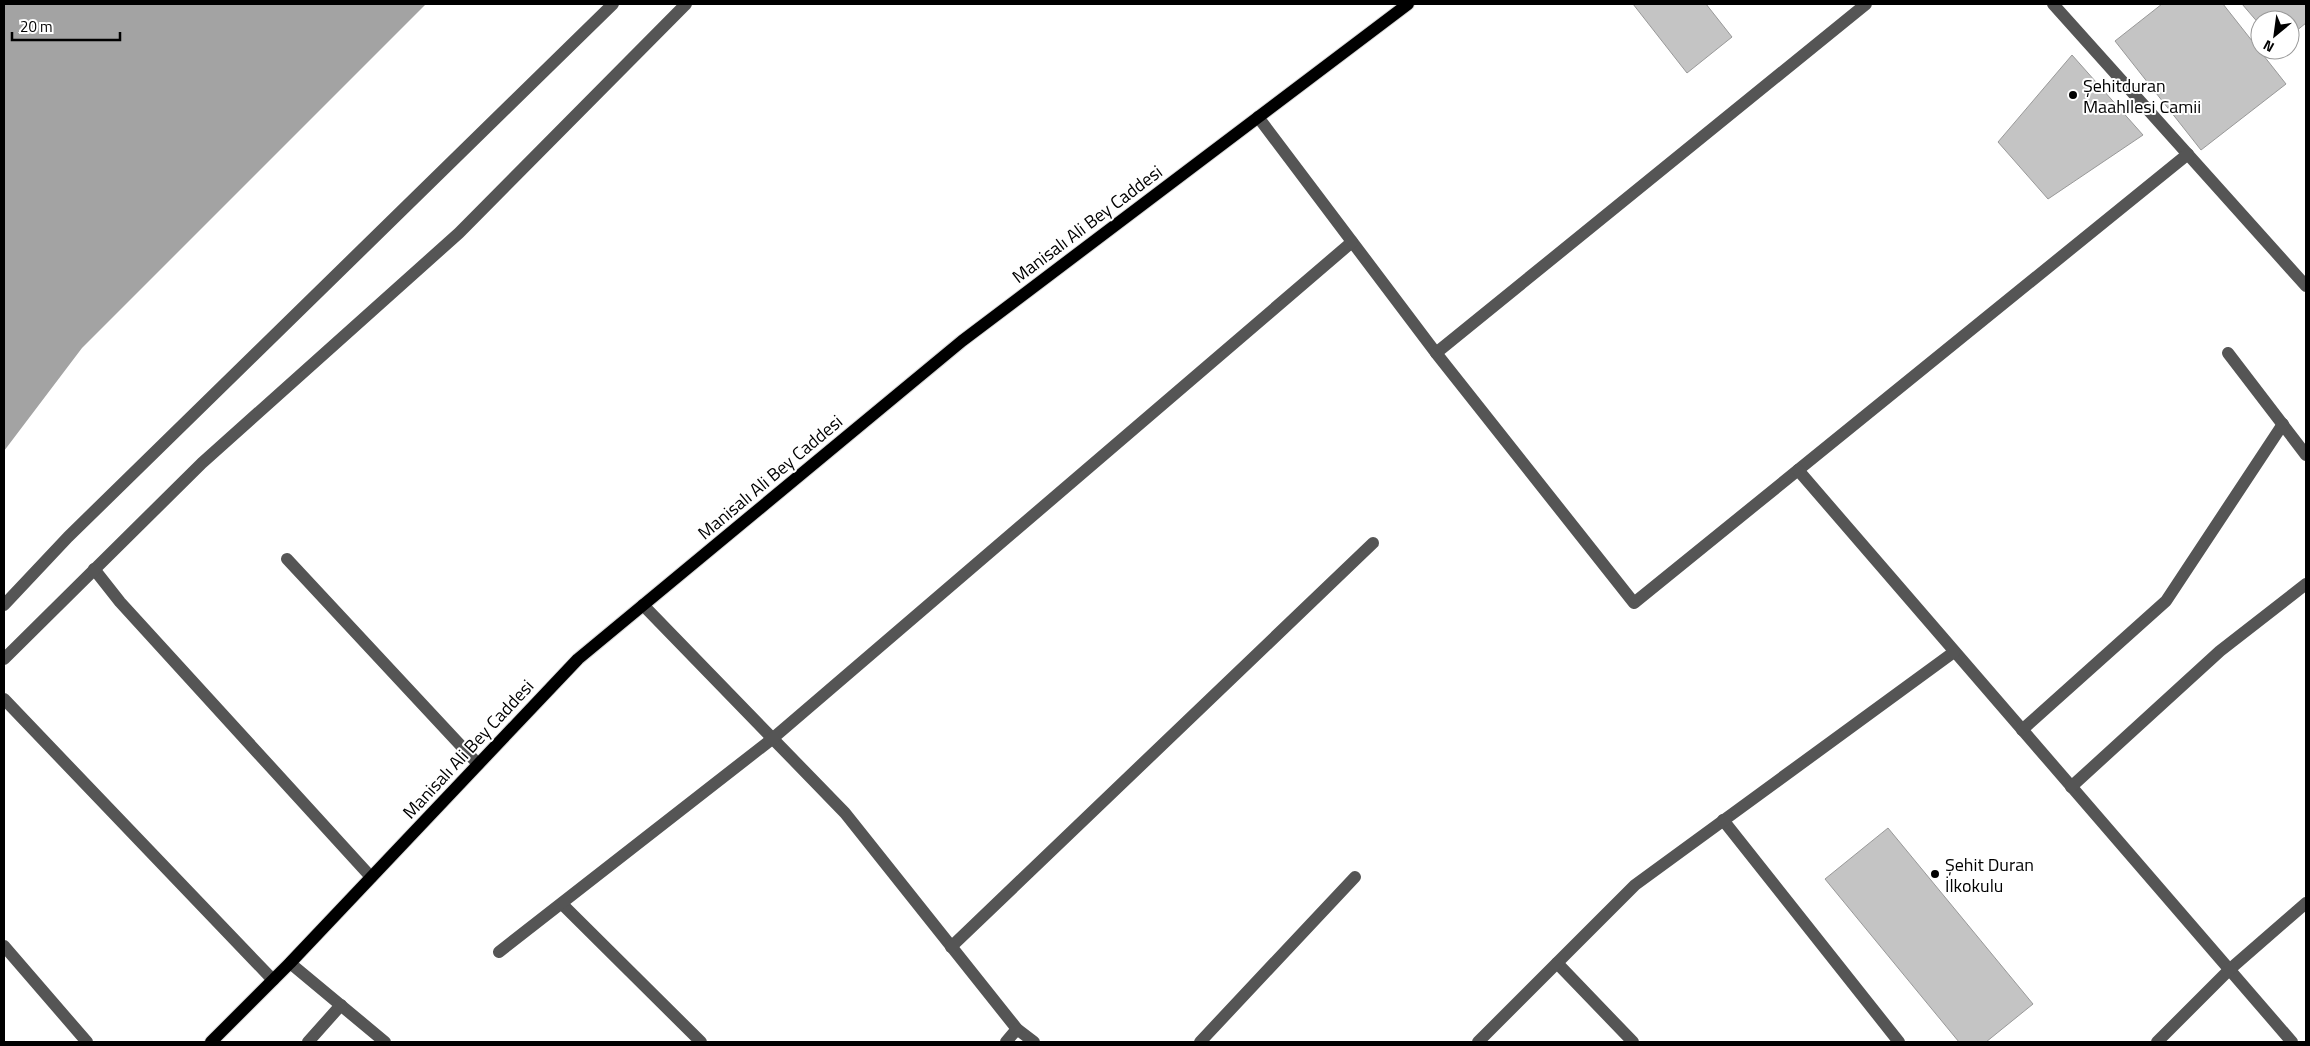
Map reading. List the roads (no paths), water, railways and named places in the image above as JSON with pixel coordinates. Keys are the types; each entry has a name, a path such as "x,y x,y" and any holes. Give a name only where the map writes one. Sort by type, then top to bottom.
{"main road":[{"name":"Manisalı Ali Bey Caddesi","path":"211,1042 274,980 578,659 962,341 1408,4"}],"street":[{"path":"4,605 68,537 612,4"},
{"path":"4,659 202,464 459,233 686,4"},
{"path":"1436,353 1866,4"},
{"path":"2053,4 2306,286"},
{"path":"1258,117 1436,353 1634,603 2188,154"},
{"path":"499,952 772,739 1352,242"},
{"path":"2228,353 2306,455"},
{"path":"2022,730 2166,601 2283,424"},
{"path":"1798,470 2292,1042"},
{"path":"951,947 1373,543"},
{"path":"287,559 478,764"},
{"path":"94,569 120,602 371,877"},
{"path":"2071,787 2220,651 2306,584"},
{"path":"643,605 845,814 1017,1029 1034,1042"},
{"path":"1478,1042 1635,885 1954,652"},
{"path":"4,699 274,980"},
{"path":"1723,820 1900,1042"},
{"path":"1200,1042 1356,877"},
{"path":"2158,1042 2229,970 2306,903"},
{"path":"562,904 701,1042"},
{"path":"4,946 87,1042"},
{"path":"290,963 386,1042"},
{"path":"1557,963 1633,1042"},
{"path":"308,1042 340,1005"},
{"path":"1006,1042 1017,1029"}],"place":[{"name":"Şehitduran Maahllesi Camii","path":"2073,95"},
{"name":"Şehit Duran İlkokulu","path":"1935,874"}]}
